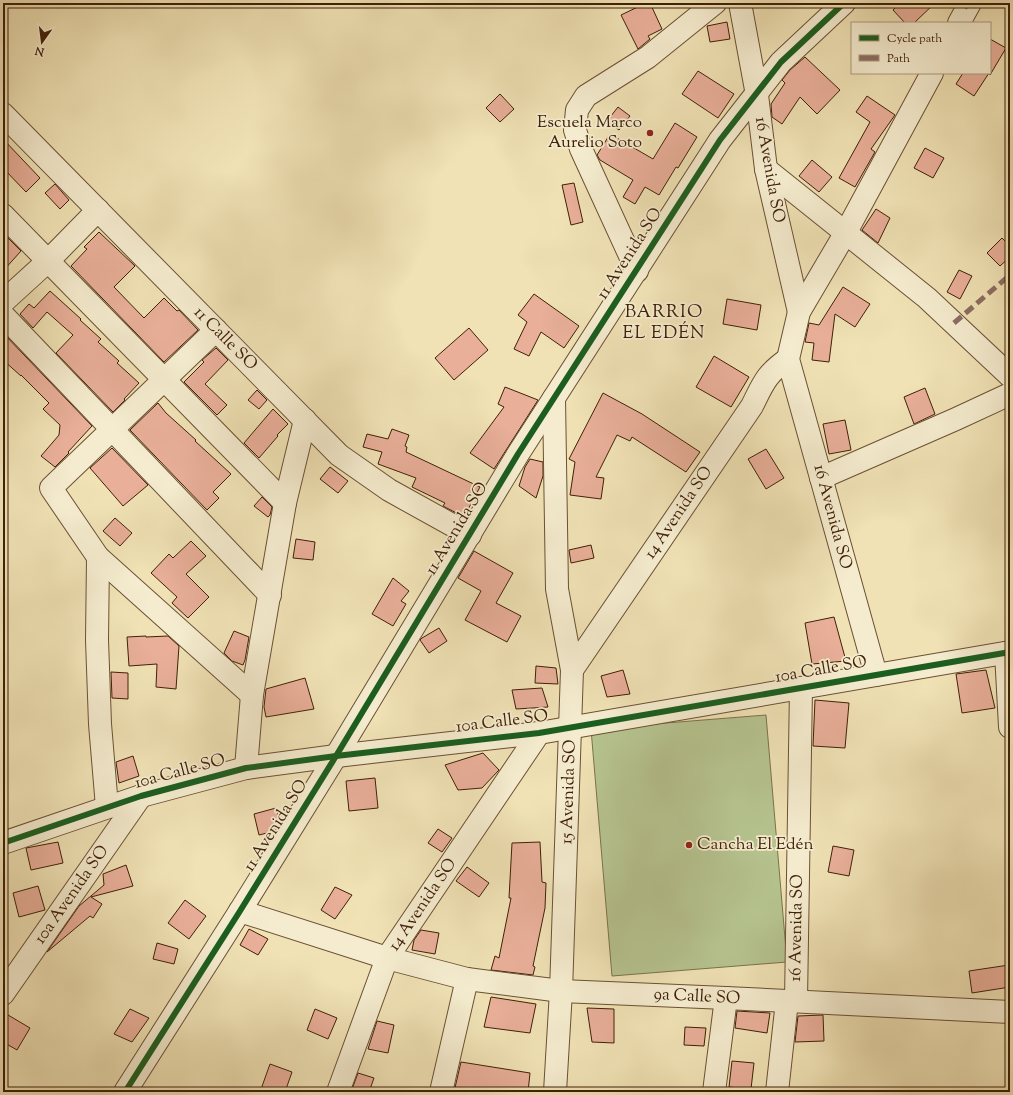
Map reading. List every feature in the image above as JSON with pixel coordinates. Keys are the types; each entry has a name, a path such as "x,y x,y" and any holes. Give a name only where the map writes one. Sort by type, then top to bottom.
{"street":[{"path":"637,271 581,149 576,130 578,110 586,96 648,57 715,3"},
{"name":"16 Avenida SO","path":"740,3 757,95 766,168 799,312"},
{"name":"11 Avenida SO","path":"125,1092 336,756 518,454 720,140 757,95 781,62 844,3"},
{"path":"960,22 970,3"},
{"path":"788,359 799,312 846,232 931,74"},
{"name":"11 Calle SO","path":"3,114 339,455 389,490 470,535"},
{"path":"766,168 927,298 1010,376"},
{"path":"3,302 48,261 98,210"},
{"path":"3,215 285,503"},
{"path":"3,315 270,595"},
{"path":"216,330 163,379 51,488 98,557 252,695"},
{"name":"16 Avenida SO","path":"788,359 876,675"},
{"name":"14 Avenida SO","path":"572,670 752,406 763,382 775,368 788,359"},
{"path":"821,478 1010,394"},
{"name":"15 Avenida SO","path":"554,398 557,589 572,670 561,991 555,1092"},
{"path":"246,768 252,695 285,503 305,420"},
{"path":"98,557 96,640 100,724 107,807"},
{"path":"1008,652 1010,727"},
{"name":"10a Calle SO","path":"3,843 141,796 246,768 336,756 539,733 1008,652"},
{"name":"16 Avenida SO","path":"777,1092 792,1001 801,688"},
{"name":"14 Avenida SO","path":"338,1092 387,958 539,733"},
{"name":"10a Avenida SO","path":"3,994 141,796"},
{"name":"9a Calle SO","path":"240,911 387,958 467,979 561,991 1010,1012"},
{"path":"441,1092 467,979"},
{"path":"714,1092 726,998"}],"green space":[{"name":"Cancha El Edén","path":"766,715 787,962 612,976 591,729"}],"building":[{"path":"646,3 650,3 662,29 648,36 650,39 638,49 621,15"},
{"path":"900,3 935,3 915,22 904,22 893,10"},
{"path":"727,22 730,39 710,42 707,26"},
{"path":"991,40 1006,48 991,73"},
{"path":"805,57 840,90 817,114 800,97 782,124 772,117 771,104 785,83 782,80 790,70"},
{"path":"698,71 734,94 718,118 682,94"},
{"path":"962,74 988,74 974,96 956,84"},
{"path":"500,94 514,109 500,122 486,108"},
{"path":"867,96 895,115 871,149 875,152 855,187 839,178 870,122 856,112"},
{"path":"618,107 630,116 619,130 607,121"},
{"path":"675,123 697,137 678,168 676,167 659,195 645,187 635,204 623,197 633,180 600,160 597,155 610,134 653,159"},
{"path":"3,139 40,178 26,192 3,168"},
{"path":"925,148 944,158 933,178 914,168"},
{"path":"812,160 832,177 819,192 799,176"},
{"path":"574,183 583,222 571,225 562,185"},
{"path":"55,184 69,200 60,209 45,193"},
{"path":"876,209 890,218 878,243 862,230"},
{"path":"99,232 135,266 114,287 144,318 164,298 177,311 179,310 198,330 164,362 71,266 87,249 84,247"},
{"path":"3,233 21,251 3,271"},
{"path":"1002,238 1010,246 1010,257 1000,266 987,253"},
{"path":"959,270 972,276 960,299 947,292"},
{"path":"843,287 870,304 855,327 835,314 829,362 812,360 814,343 805,342 809,323 819,325"},
{"path":"50,291 101,339 98,342 119,361 117,363 139,383 113,412 56,353 73,335 47,312 33,328 20,314 29,304 34,308"},
{"path":"534,294 579,326 564,348 541,332 529,356 514,349 527,322 518,315"},
{"path":"727,299 761,305 757,330 723,324"},
{"path":"469,328 488,350 454,380 435,358"},
{"path":"3,333 92,426 55,467 41,456 59,435 60,425 43,409 49,403 21,375 3,360"},
{"path":"216,348 228,360 205,384 227,405 217,415 184,382 204,362 202,360"},
{"path":"714,356 749,377 731,407 696,387"},
{"path":"505,387 538,400 494,469 470,453 504,407 498,404"},
{"path":"925,388 935,414 914,424 904,397"},
{"path":"257,390 267,400 259,409 248,400"},
{"path":"603,393 642,414 700,452 686,472 632,437 630,441 617,435 596,477 604,478 601,499 570,495 575,462 569,459"},
{"path":"158,403 166,413 231,474 213,492 219,498 207,510 130,430"},
{"path":"273,409 288,424 277,435 278,436 259,458 244,443"},
{"path":"845,420 851,450 829,454 823,424"},
{"path":"392,429 409,435 405,446 407,447 406,452 480,487 464,517 443,506 445,503 412,487 416,478 378,464 382,452 363,447 367,434 388,439"},
{"path":"112,448 148,485 123,506 90,468"},
{"path":"766,449 784,478 766,489 748,459"},
{"path":"530,459 543,462 543,476 536,498 519,486 525,467"},
{"path":"330,467 348,481 338,493 320,479"},
{"path":"262,497 272,507 268,517 254,506"},
{"path":"115,518 132,533 120,546 103,531"},
{"path":"296,539 315,542 313,560 293,558"},
{"path":"191,541 206,556 186,574 209,597 188,618 172,603 177,597 151,573 169,554 173,558"},
{"path":"591,545 594,558 571,563 569,550"},
{"path":"474,551 513,573 496,603 521,616 507,642 465,620 481,591 458,578"},
{"path":"393,578 409,591 401,601 406,604 393,626 372,614"},
{"path":"834,617 846,661 812,664 805,623"},
{"path":"439,628 447,641 429,653 420,640"},
{"path":"234,631 249,637 243,665 232,661 224,653"},
{"path":"168,636 179,646 176,689 156,687 157,664 129,666 127,637"},
{"path":"536,666 556,668 558,684 535,683"},
{"path":"623,670 630,694 607,697 601,676"},
{"path":"986,670 995,708 962,713 956,674"},
{"path":"111,672 128,673 128,699 112,698"},
{"path":"305,678 314,709 266,717 264,707 266,689"},
{"path":"542,688 548,707 516,709 512,690"},
{"path":"815,700 849,703 845,748 813,746"},
{"path":"483,753 499,770 482,788 458,790 445,765"},
{"path":"133,756 139,776 119,783 116,762"},
{"path":"375,778 378,808 349,811 346,781"},
{"path":"276,808 280,823 275,831 259,835 254,814"},
{"path":"438,829 452,838 442,852 428,843"},
{"path":"58,842 63,863 31,870 26,848"},
{"path":"540,842 542,882 546,883 545,908 533,966 535,967 533,975 491,970 495,956 499,958 511,898 509,898 512,843"},
{"path":"833,846 854,850 849,876 828,872"},
{"path":"126,865 133,886 91,897 102,904 93,918 90,916 47,952 79,906 104,885 103,874"},
{"path":"467,867 489,883 479,897 456,881"},
{"path":"38,886 45,910 19,917 13,893"},
{"path":"335,887 352,895 335,919 321,910"},
{"path":"185,900 206,916 189,939 168,923"},
{"path":"249,929 268,939 258,955 240,945"},
{"path":"421,930 439,933 435,954 412,950 414,940"},
{"path":"157,943 178,949 174,964 153,959"},
{"path":"1009,965 1010,987 972,993 969,971"},
{"path":"491,997 536,1004 530,1033 484,1027"},
{"path":"587,1008 614,1009 614,1043 592,1042"},
{"path":"130,1009 149,1018 132,1042 114,1034"},
{"path":"315,1009 337,1018 328,1039 307,1030"},
{"path":"737,1011 770,1013 767,1033 735,1028"},
{"path":"3,1012 30,1028 17,1050 3,1042"},
{"path":"823,1015 824,1041 795,1042 798,1016"},
{"path":"377,1021 394,1025 388,1053 368,1049"},
{"path":"685,1027 706,1028 704,1046 684,1045"},
{"path":"732,1061 754,1063 751,1089 729,1087"},
{"path":"461,1062 530,1073 528,1092 454,1092"},
{"path":"270,1064 292,1072 285,1092 260,1092"},
{"path":"358,1073 374,1078 369,1092 351,1092"}],"marked path":[{"path":"964,3 968,8"},
{"path":"954,323 1010,275"}],"cycle path":[{"path":"125,1092 336,756 518,454 720,140 781,62 844,3"},
{"path":"3,843 141,796 246,768 336,756 539,733 1010,652"}],"place":[{"name":"Escuela Marco Aurelio Soto","path":"650,133"},
{"name":"Cancha El Edén","path":"689,845"}],"district":[{"name":"BARRIO EL EDÉN","path":"664,323"}]}
